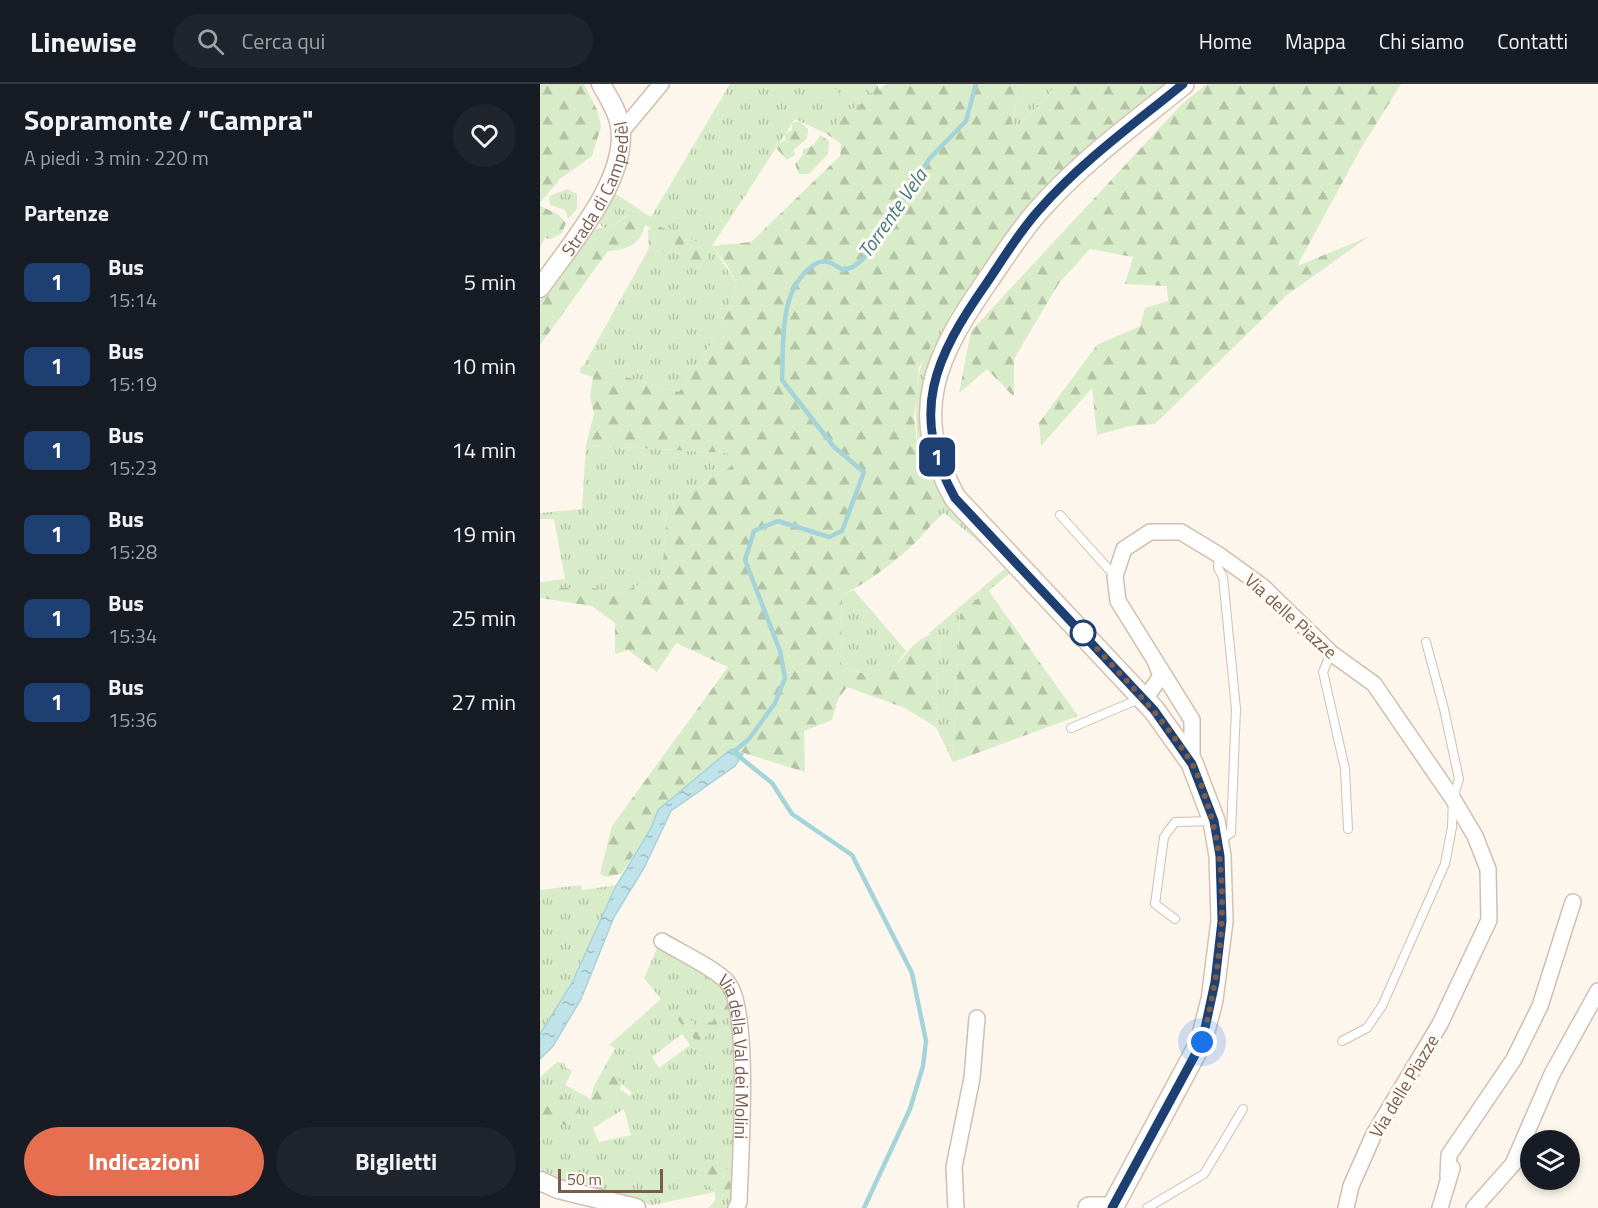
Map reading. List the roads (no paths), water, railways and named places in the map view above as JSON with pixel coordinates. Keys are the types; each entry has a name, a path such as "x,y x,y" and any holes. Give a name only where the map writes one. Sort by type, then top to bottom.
{"main road":[{"path":"1112,1208 1202,1042 1215,982 1222,921 1216,831 1192,764 1144,698 1041,588 974,522 955,498 943,476 934,448 932,399 936,371 946,344 1038,211 1082,166 1183,84"},
{"path":"1089,1208 1104,1208"}],"street":[{"name":"Strada di Campedèl","path":"540,288 615,176 621,148 621,132 619,120 602,84"},
{"path":"621,132 659,85"},
{"name":"Via delle Piazze","path":"1115,576 1124,549 1135,540 1150,532 1181,532 1219,555 1262,586 1330,653 1374,684 1453,799 1475,836 1488,870 1488,920 1440,1024 1374,1134 1351,1186 1346,1208"},
{"path":"1115,576 1118,601 1192,720 1192,764"},
{"path":"1144,698 1161,676 1153,654"},
{"path":"1448,1176 1449,1155 1514,1059 1540,1006 1574,902"},
{"name":"Via della Val dei Molini","path":"662,941 725,979 733,991 741,1061 739,1202 736,1208"},
{"path":"1474,1208 1513,1164 1552,1074 1598,991"},
{"path":"956,1208 954,1167 972,1078 977,1018"},
{"path":"1440,1208 1448,1176 1456,1158 1504,1088"},
{"path":"540,1181 558,1189 636,1208"}],"lane":[{"path":"1060,515 1115,576"},
{"path":"1175,919 1155,904 1164,837 1175,822 1231,833 1236,709 1223,577 1218,568 1219,555"},
{"path":"1342,1041 1367,1028 1393,984 1445,864 1452,827 1453,799 1459,779 1444,709 1426,642"},
{"path":"1330,653 1323,672 1345,769 1348,829"},
{"path":"1071,728 1144,698"},
{"path":"1147,1208 1204,1174 1243,1109"}],"water":[{"path":"731,749 743,754 735,766 671,811 644,868 614,917 581,999 553,1046 540,1059 540,1034 572,983 615,888 651,828 658,810"}],"waterway":[{"name":"Torrente Vela","path":"732,753 749,739 775,703 785,678 780,651 745,560 754,531 778,521 829,537 842,531 864,472 834,447 782,380 783,335 788,304 793,290 800,278 819,262 827,262 843,270 853,267 863,259 930,158 966,121 976,84"},
{"path":"736,754 772,783 792,814 852,855 912,973 926,1041 923,1066 910,1109 864,1208"}]}
